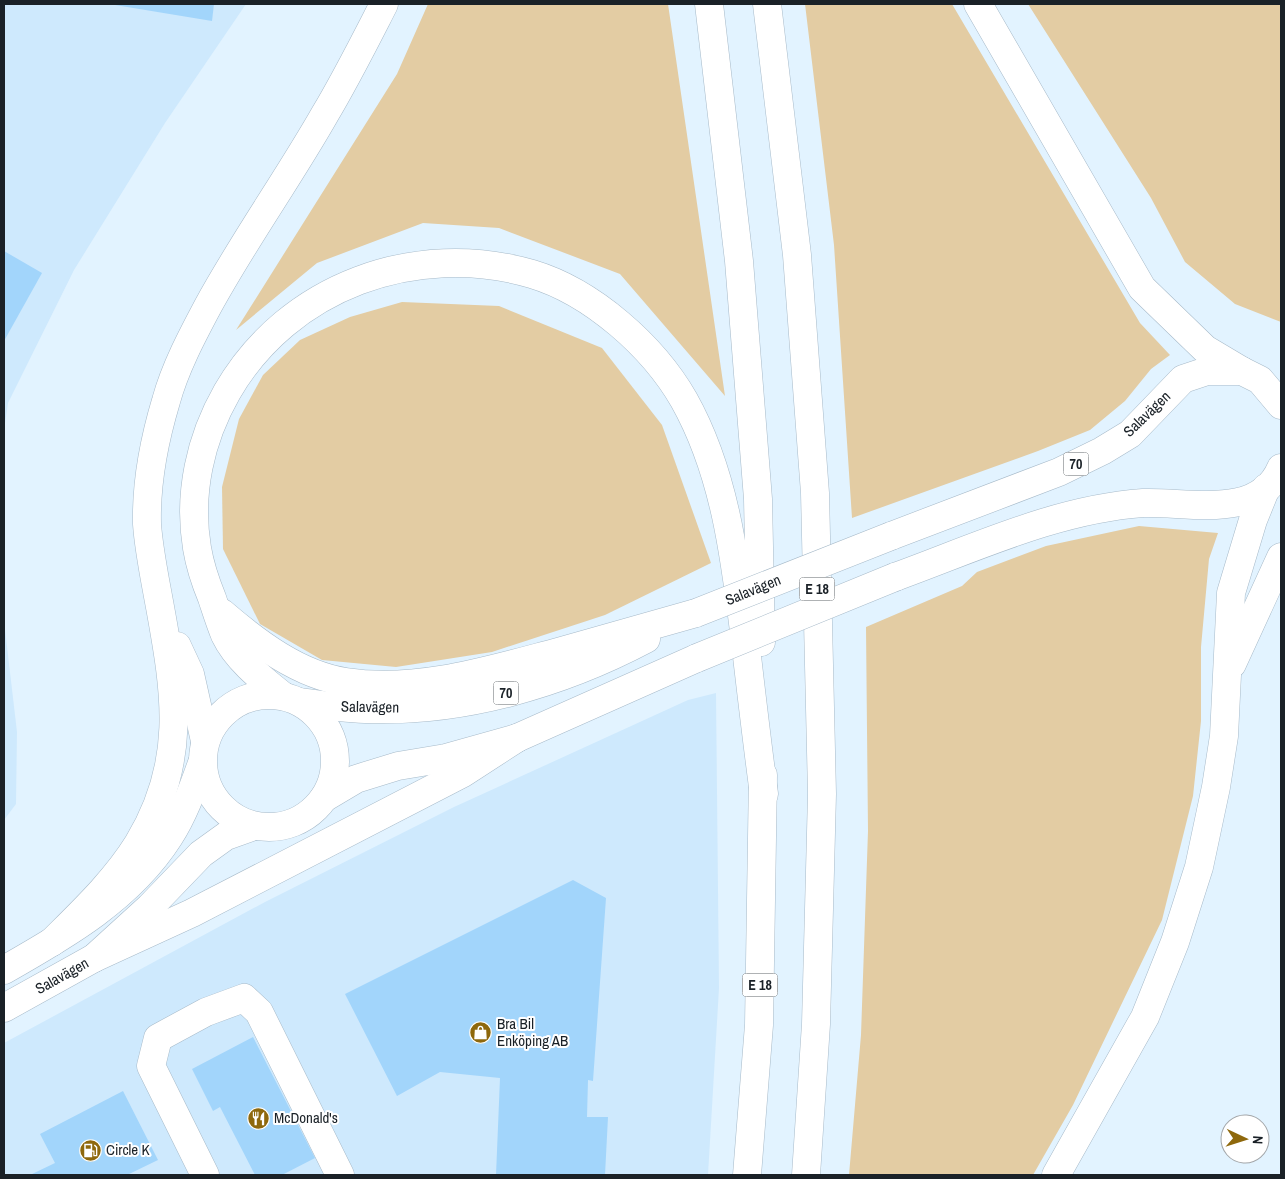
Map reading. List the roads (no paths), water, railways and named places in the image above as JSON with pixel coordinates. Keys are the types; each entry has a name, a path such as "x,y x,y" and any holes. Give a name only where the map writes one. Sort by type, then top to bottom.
{"main road":[{"path":"52,942 95,899 137,845 165,784 172,752 175,716 171,673 151,562 148,515 149,483 154,446 166,398 193,334 239,250 326,114 384,4"},
{"name":"E 18","path":"709,4 739,261 758,499 764,794 759,1025 747,1175"},
{"name":"E 18","path":"767,4 797,255 815,492 822,794 816,1024 806,1175"},
{"path":"978,4 1142,288 1205,349 1261,376 1281,405"},
{"path":"324,798 332,782 335,764 333,745 327,728 315,713 255,673 242,658 226,637 200,568 194,526 195,486 202,450 216,411 236,377 257,349 285,323 314,301 348,283 387,270 464,262 500,266 534,274 602,310 632,334 660,366 683,399 702,436 725,510 736,560 764,794"},
{"name":"Salavägen","path":"292,699 365,709 411,708 453,703 504,693 568,675 620,653 696,613 1059,472 1102,452 1130,434 1183,379 1207,371 1261,376"},
{"path":"94,958 192,913 454,777 517,738 697,658 895,577 1042,523 1087,511 1143,503 1237,503 1253,498 1274,478"},
{"path":"1056,1175 1145,1017 1174,942 1199,867 1216,787 1224,736 1229,672 1228,620 1231,593 1253,520 1274,478"},
{"path":"1229,672 1281,557"},
{"path":"160,606 190,674 204,752 205,780 212,796 224,810 238,820 254,826 286,825 300,820 324,798 356,779 389,768 446,758 517,738"},
{"path":"215,607 249,636 280,656 322,676 345,682 390,686 430,682 511,665 696,613"},
{"path":"4,970 52,942 103,908 130,884 156,856 179,818 214,724 233,706 244,699 263,695 292,699"},
{"name":"Salavägen","path":"4,1008 94,958 150,907 201,854 226,836 254,826"},
{"path":"205,1175 151,1066 158,1038 206,1012 244,998 259,1012 340,1175"}],"place":[{"name":"Bra Bil Enköping AB","path":"481,1033"},
{"name":"McDonald's","path":"258,1118"},
{"name":"Circle K","path":"90,1150"}]}
